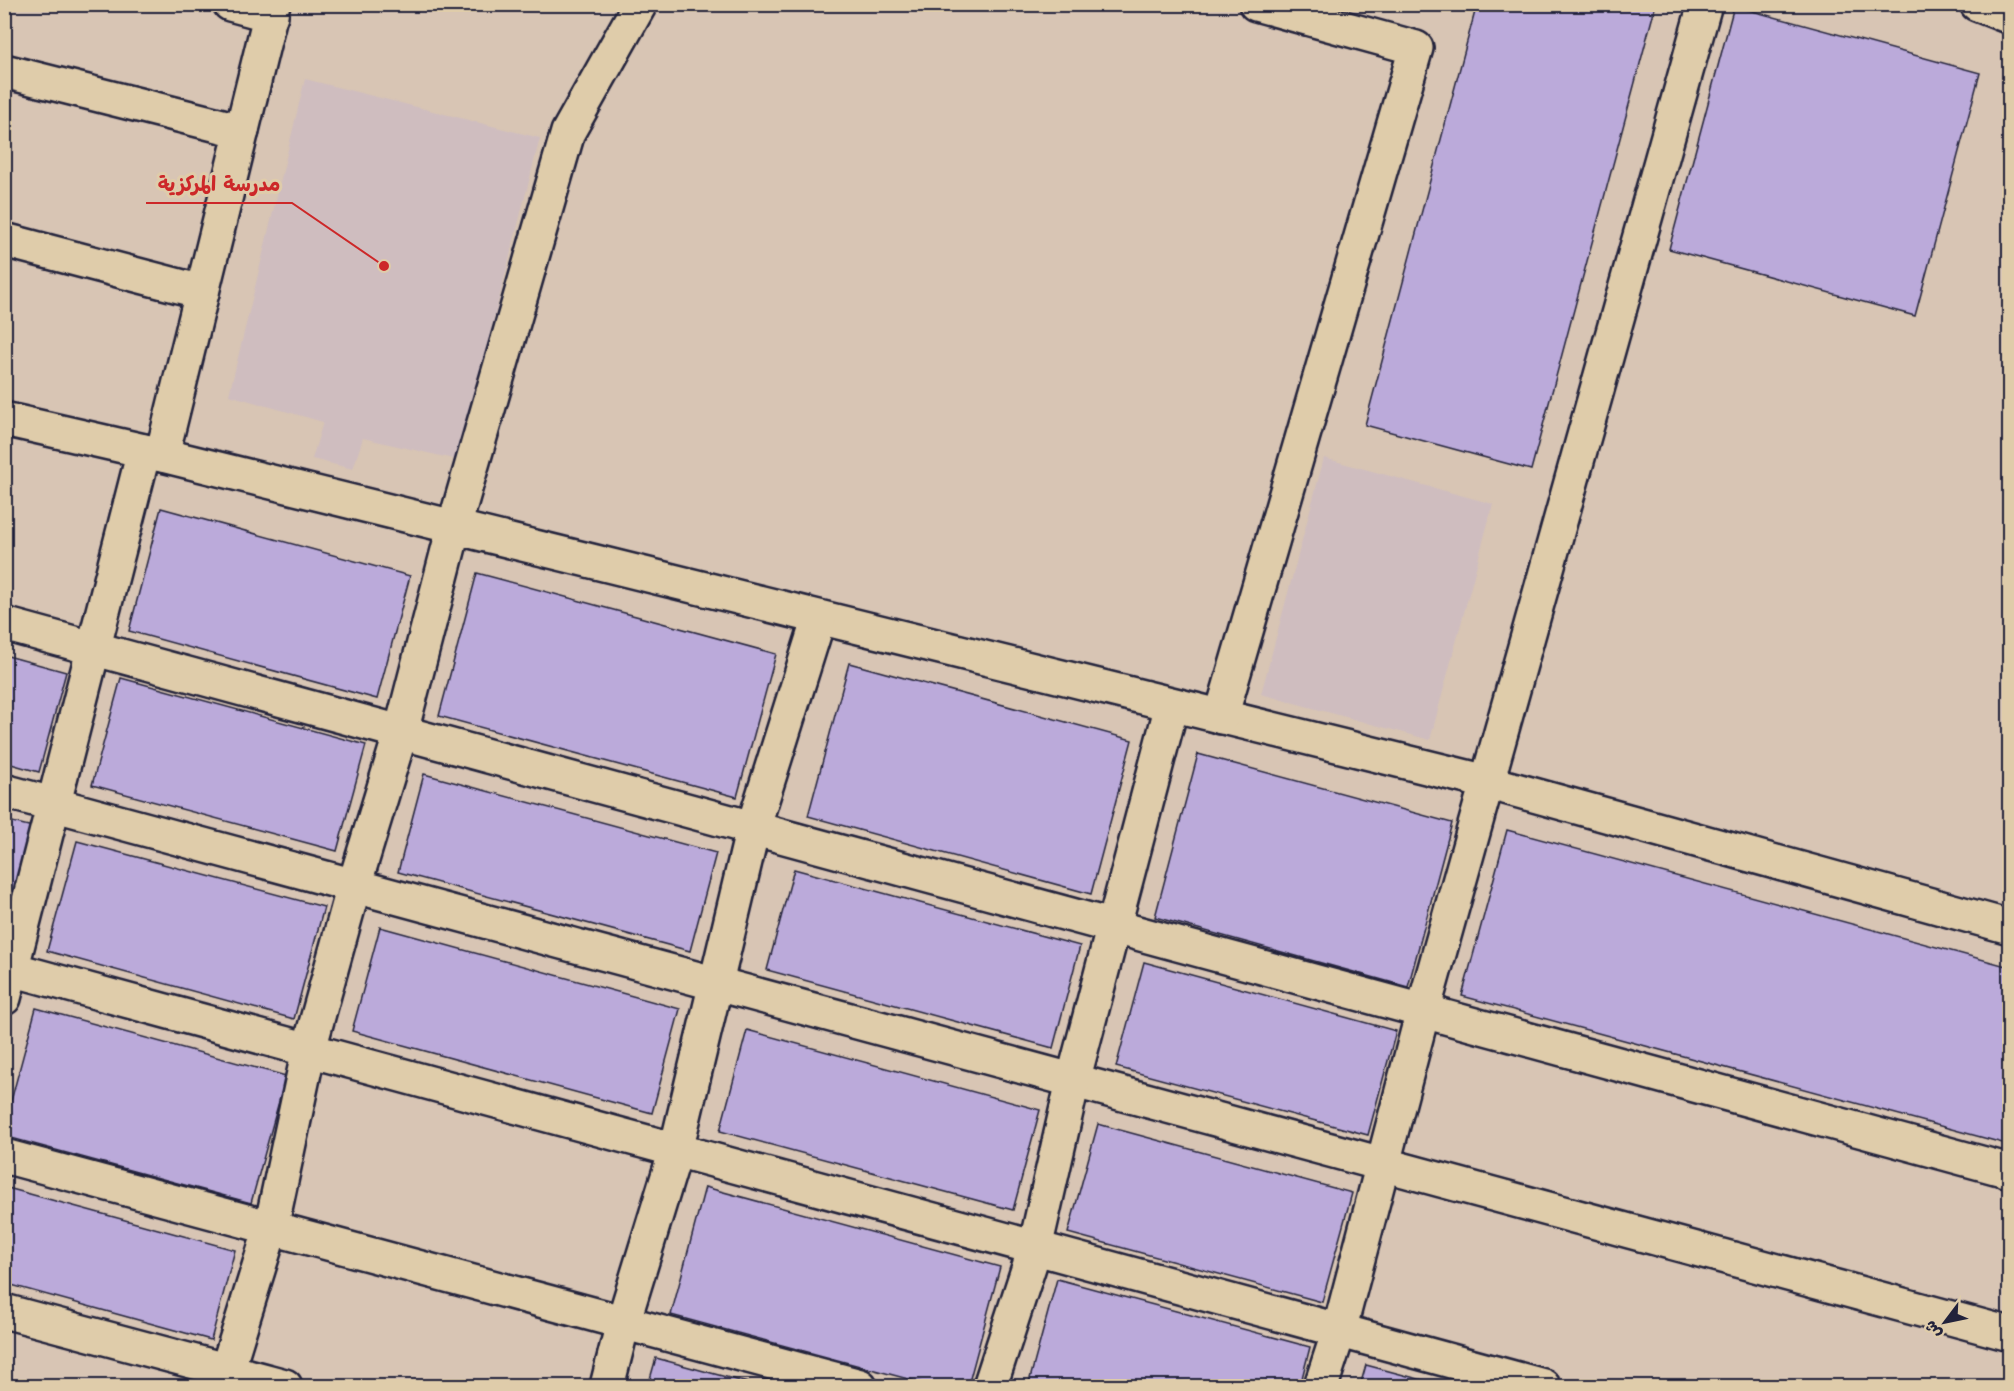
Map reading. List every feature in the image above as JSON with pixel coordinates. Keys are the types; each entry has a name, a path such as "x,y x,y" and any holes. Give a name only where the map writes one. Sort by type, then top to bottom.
{"street":[{"path":"230,4 272,10 202,292 94,649 7,978 309,1049 1543,1386"},
{"path":"224,1378 272,1228 309,1049 354,886 401,732 454,527 568,132 640,4"},
{"path":"1221,717 1416,48 1256,4"},
{"path":"1321,1386 1339,1331 1422,1011 1706,4"},
{"path":"1977,4 2010,17"},
{"path":"4,71 242,131"},
{"path":"4,240 202,292"},
{"path":"4,419 153,453 1486,782 2010,927"},
{"path":"607,1386 623,1323 676,1150 753,828 819,618"},
{"path":"4,624 2010,1171"},
{"path":"990,1386 1035,1248 1074,1081 1172,705"},
{"path":"4,791 2010,1334"},
{"path":"4,1156 860,1386"},
{"path":"4,1311 224,1378 285,1386"}],"shaded area":[{"path":"305,79 540,138 458,460 363,438 353,469 312,459 323,422 229,395"},
{"path":"1324,458 1493,504 1430,740 1261,694"}],"building":[{"path":"1477,4 1656,4 1531,470 1365,425"},
{"path":"1734,6 1980,73 1915,316 1669,249"},
{"path":"161,508 410,576 377,699 129,631"},
{"path":"477,573 776,654 737,797 439,716"},
{"path":"4,655 66,672 39,772 4,762"},
{"path":"849,663 1132,740 1091,894 808,816"},
{"path":"121,678 366,745 337,851 92,785"},
{"path":"1198,754 1452,823 1408,987 1155,917"},
{"path":"424,774 716,853 690,951 398,872"},
{"path":"4,820 33,827 4,933"},
{"path":"1507,830 2010,967 2010,1145 1462,996"},
{"path":"77,841 324,907 294,1019 47,951"},
{"path":"794,869 1080,946 1053,1048 767,970"},
{"path":"380,927 680,1009 652,1113 352,1031"},
{"path":"1144,962 1396,1031 1368,1135 1116,1067"},
{"path":"36,1008 286,1076 251,1203 4,1136 4,1127"},
{"path":"747,1030 1040,1110 1013,1210 720,1131"},
{"path":"1098,1124 1352,1193 1322,1302 1068,1233"},
{"path":"4,1187 235,1250 211,1340 4,1283"},
{"path":"705,1187 1000,1267 968,1386 934,1386 671,1315"},
{"path":"1057,1279 1310,1347 1300,1386 1028,1386"},
{"path":"656,1358 759,1386 648,1386"},
{"path":"1366,1365 1445,1386 1360,1386"}],"place":[{"name":"مدرسة المركزية","path":"384,266"}]}
